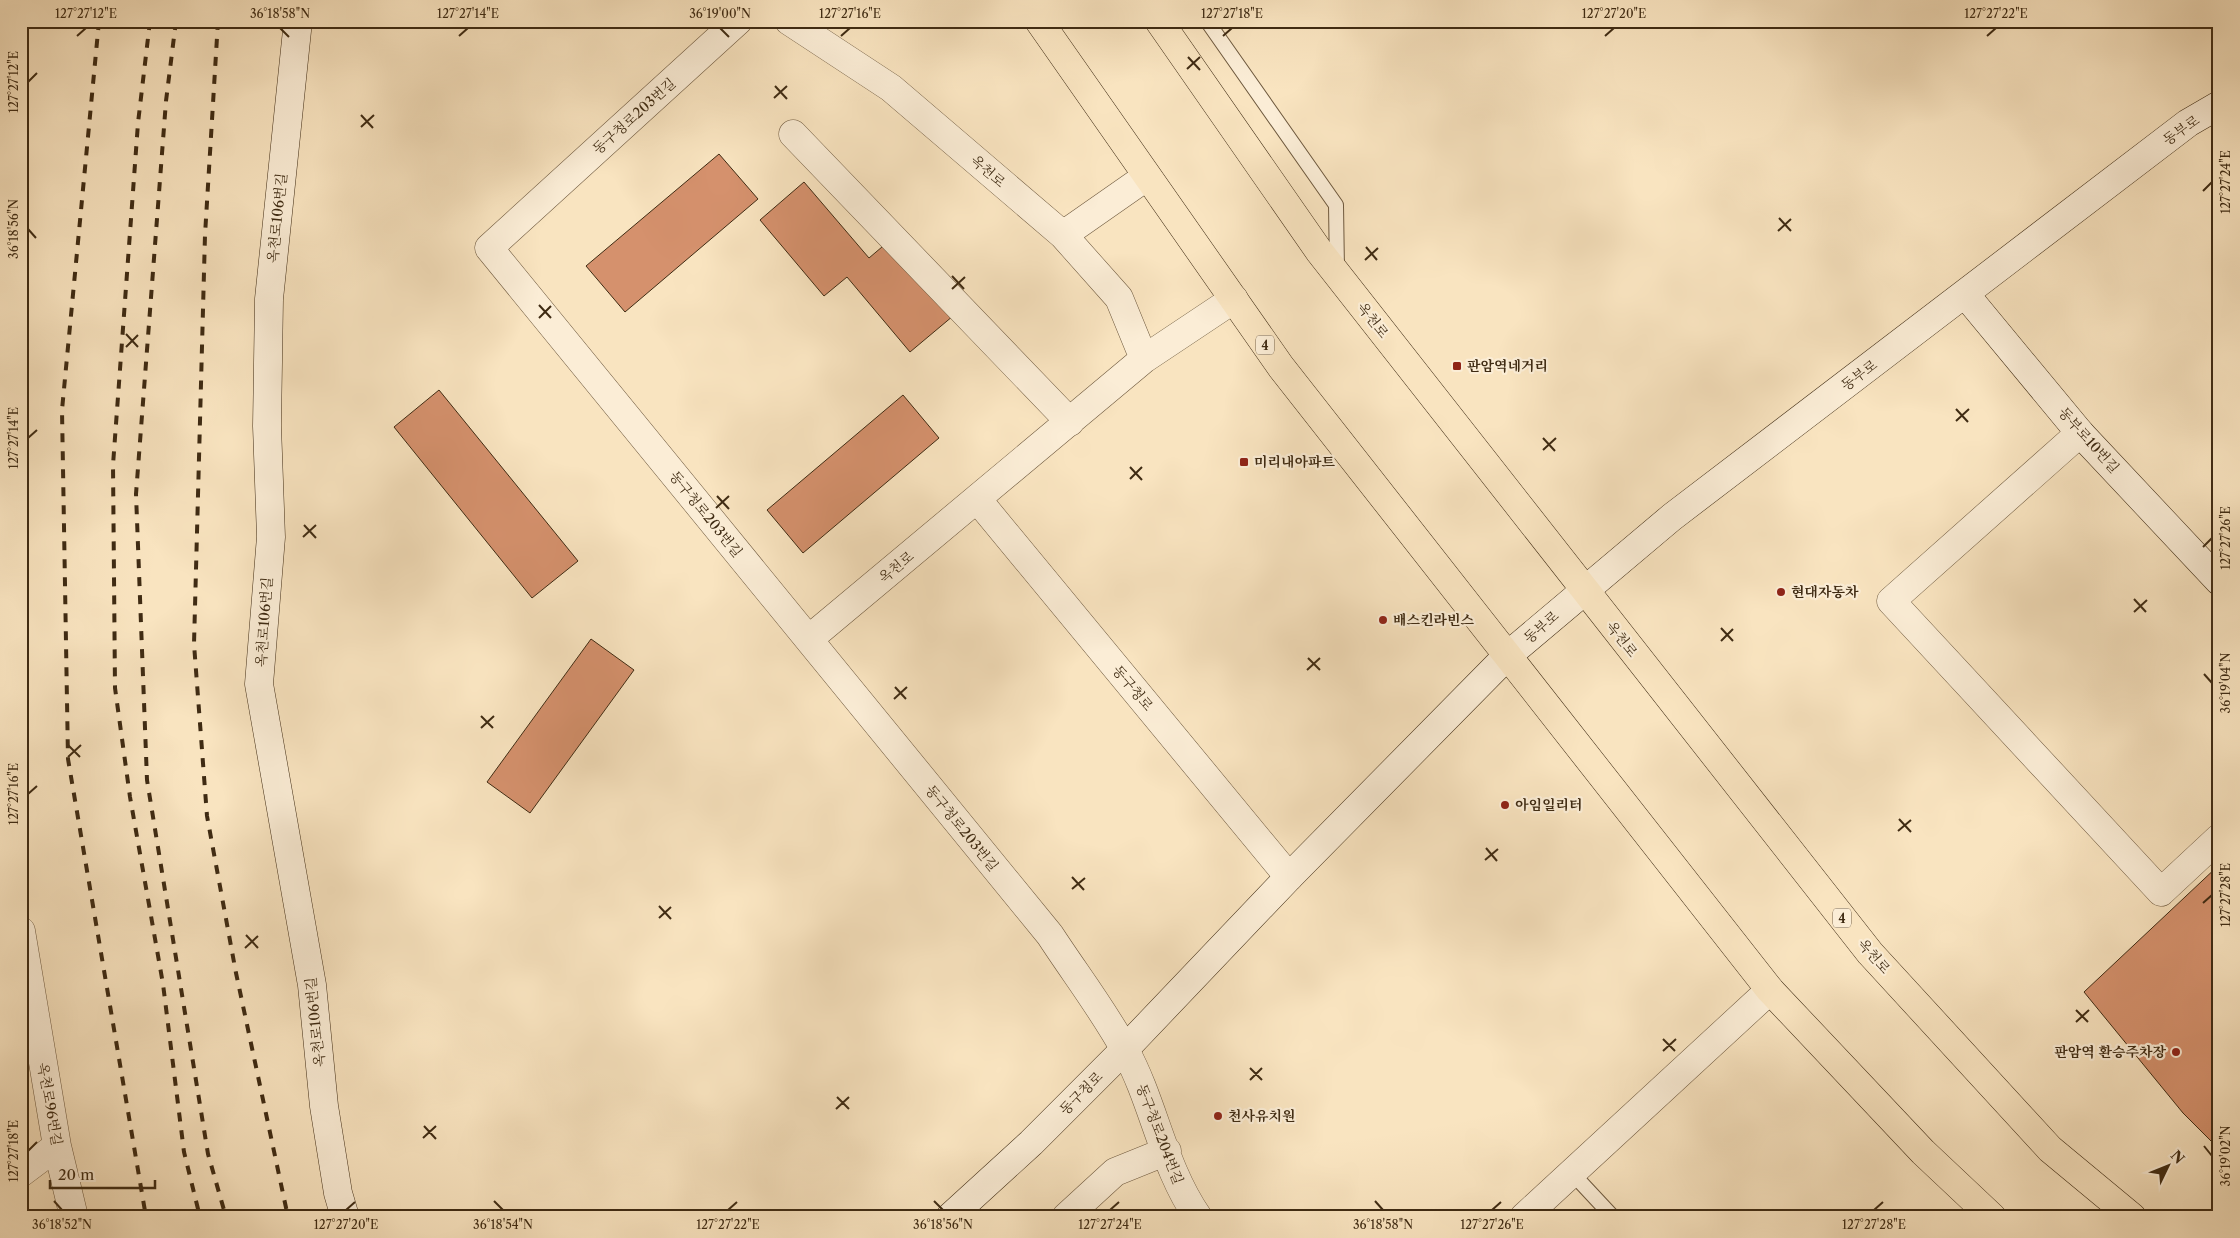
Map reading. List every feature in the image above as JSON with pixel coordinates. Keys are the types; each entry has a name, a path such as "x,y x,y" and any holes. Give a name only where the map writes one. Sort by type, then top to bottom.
{"main road":[{"name":"4","path":"1039,21 1280,367 1770,990 1922,1152 1992,1217"},
{"name":"옥천로","path":"1159,21 1337,274 1870,953 2050,1149 2132,1217"}],"street":[{"name":"옥천로106번길","path":"298,21 269,299 267,426 271,537 259,684 312,985 324,1106 338,1193 345,1217"},
{"name":"동구청로203번길","path":"738,21 489,248 1050,935 1125,1049"},
{"name":"옥천로","path":"789,21 891,88 1063,235 1119,298 1144,360"},
{"name":"동부로","path":"1507,656 1672,517 2188,123 2219,105"},
{"path":"794,134 1070,422"},
{"path":"1063,235 1146,177"},
{"name":"동부로10번길","path":"1965,294 2080,433 2219,581"},
{"name":"옥천로","path":"809,639 1144,360 1234,299"},
{"path":"2080,433 1891,601 2161,892 2219,838"},
{"name":"동구청로","path":"977,499 1289,877"},
{"name":"동구청로","path":"950,1217 1031,1143 1125,1049 1289,877 1507,656"},
{"name":"옥천로96번길","path":"21,931 57,1146 74,1217"},
{"path":"1524,1217 1770,990"},
{"name":"동구청로204번길","path":"1125,1049 1185,1199 1198,1217"},
{"path":"21,1173 57,1146"},
{"path":"1066,1217 1115,1172 1167,1151"}],"lane":[{"path":"1207,21 1336,205 1337,274"},
{"path":"1572,1173 1613,1217"}],"building":[{"path":"719,154 758,199 625,312 586,266"},
{"path":"804,182 869,258 889,241 953,316 910,352 847,277 824,296 760,220"},
{"path":"439,390 578,561 532,598 394,427"},
{"path":"903,395 939,438 803,553 767,510"},
{"path":"591,639 634,670 530,813 487,782"},
{"name":"판암역 환승주차장","path":"2219,865 2219,1149 2183,1113 2084,992"}],"railway":[{"path":"99,21 62,410 68,759 146,1217"},
{"path":"150,21 138,123 113,465 115,688 130,797 163,984 184,1152 200,1217"},
{"path":"176,21 166,101 136,494 147,780 208,1154 226,1217"},
{"path":"218,21 205,235 194,644 207,816 236,973 288,1217"}],"place":[{"name":"판암역네거리","path":"1457,366"},
{"name":"미리내아파트","path":"1244,462"},
{"name":"현대자동차","path":"1781,592"},
{"name":"배스킨라빈스","path":"1383,620"},
{"name":"아임일리터","path":"1505,805"},
{"name":"판암역 환승주차장","path":"2176,1052"},
{"name":"천사유치원","path":"1218,1116"}]}
